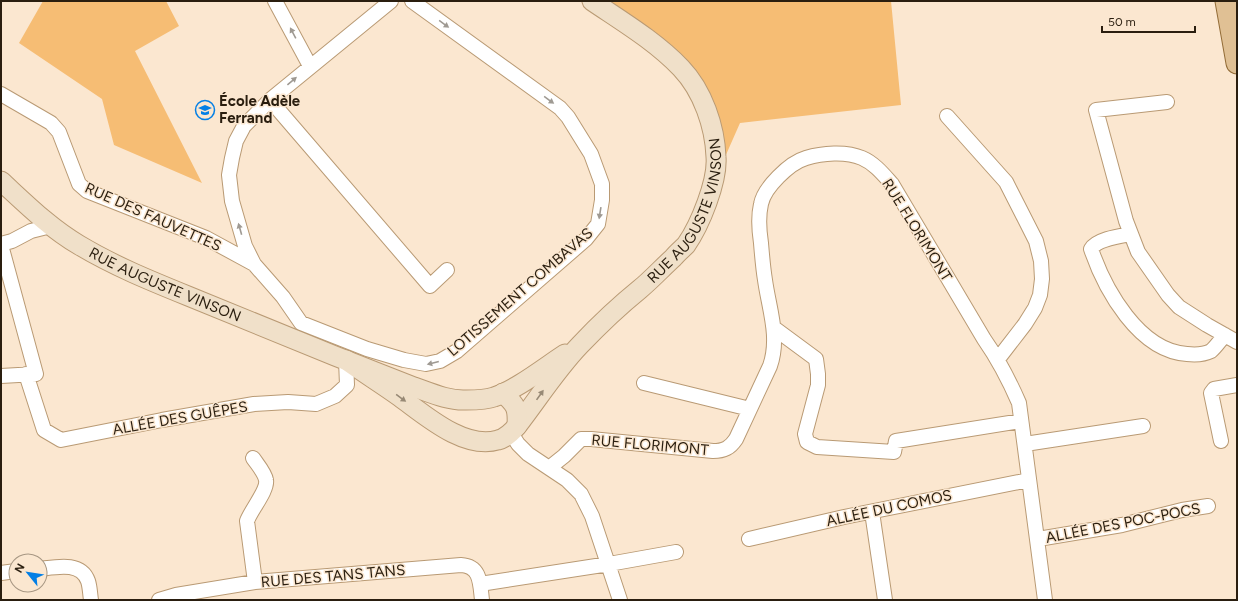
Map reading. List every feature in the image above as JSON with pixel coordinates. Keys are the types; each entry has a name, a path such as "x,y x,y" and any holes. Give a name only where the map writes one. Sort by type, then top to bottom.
{"main road":[{"name":"RUE AUGUSTE VINSON","path":"340,358 435,422 457,435 477,441 497,441 514,430 566,360 581,344 621,305 654,277 686,245 702,215 714,182 717,158 714,136 707,112 696,89 682,70 656,45 592,1"},
{"path":"1226,1 1237,63"},
{"name":"RUE AUGUSTE VINSON","path":"1,182 51,226 79,245 148,280 340,358 425,391 452,399 484,399 503,393 581,344"},
{"path":"503,393 511,400 518,411 514,430"},
{"path":"435,422 437,415 446,405 464,400"}],"street":[{"path":"275,1 310,66"},
{"path":"287,337 301,323 283,297 254,264 245,246 232,202 229,175 236,141 244,126 270,100 391,1"},
{"name":"LOTISSEMENT COMBAVAS","path":"301,323 367,349 404,360 426,364 440,361 463,346 586,239 598,224 602,200 602,184 591,154 568,117 560,108 412,1"},
{"name":"RUE DES FAUVETTES","path":"1,94 51,123 59,132 79,184 87,191 206,238 254,264"},
{"path":"270,100 430,286 447,270"},
{"path":"1167,102 1096,110 1126,221 1138,252 1179,307 1237,342"},
{"path":"947,116 1006,182 1036,242 1041,262 1042,279 1040,295 1035,308 1014,339 998,359"},
{"name":"RUE FLORIMONT","path":"549,468 581,440 586,439 713,451 723,451 732,445 750,409 774,353 774,328 765,278 758,224 761,203 770,185 787,169 804,158 825,154 844,154 863,158 878,169 892,184 984,339 998,359 1019,403 1045,600"},
{"path":"1,376 36,374 1,245 31,231 51,226"},
{"path":"1131,234 1101,241 1094,244 1092,249 1096,263 1108,288 1135,326 1158,346 1177,353 1200,355 1212,350 1225,334"},
{"path":"774,328 816,359 818,385 806,434 807,442 817,447 894,452 896,441 1021,421"},
{"name":"ALLÉE DES GUÊPES","path":"26,374 44,430 61,440 254,404 288,402 316,404 335,396 347,385 340,358 325,333"},
{"path":"644,383 750,409"},
{"path":"1221,441 1211,393 1214,389 1237,385"},
{"path":"1024,444 1142,426"},
{"path":"514,430 518,444 528,454 567,480 581,494 592,516 620,600"},
{"path":"253,458 266,481 265,488 250,514 248,521 255,582"},
{"name":"ALLÉE DU COMOS","path":"749,538 1029,480"},
{"name":"ALLÉE DES POC-POCS","path":"1038,539 1122,525 1182,510 1208,506"},
{"path":"872,512 885,600"},
{"path":"480,584 676,552"},
{"name":"RUE DES TANS TANS","path":"159,600 176,595 255,582 461,565 469,566 476,570 482,600"},
{"path":"48,567 72,567 82,572 88,582 91,600"}],"shaded area":[{"path":"43,1 166,1 179,26 135,51 202,183 114,145 102,99 19,43"},
{"path":"592,1 891,1 901,105 740,123 714,182 696,89"}],"place":[{"name":"École Adèle Ferrand","path":"205,110"}]}
